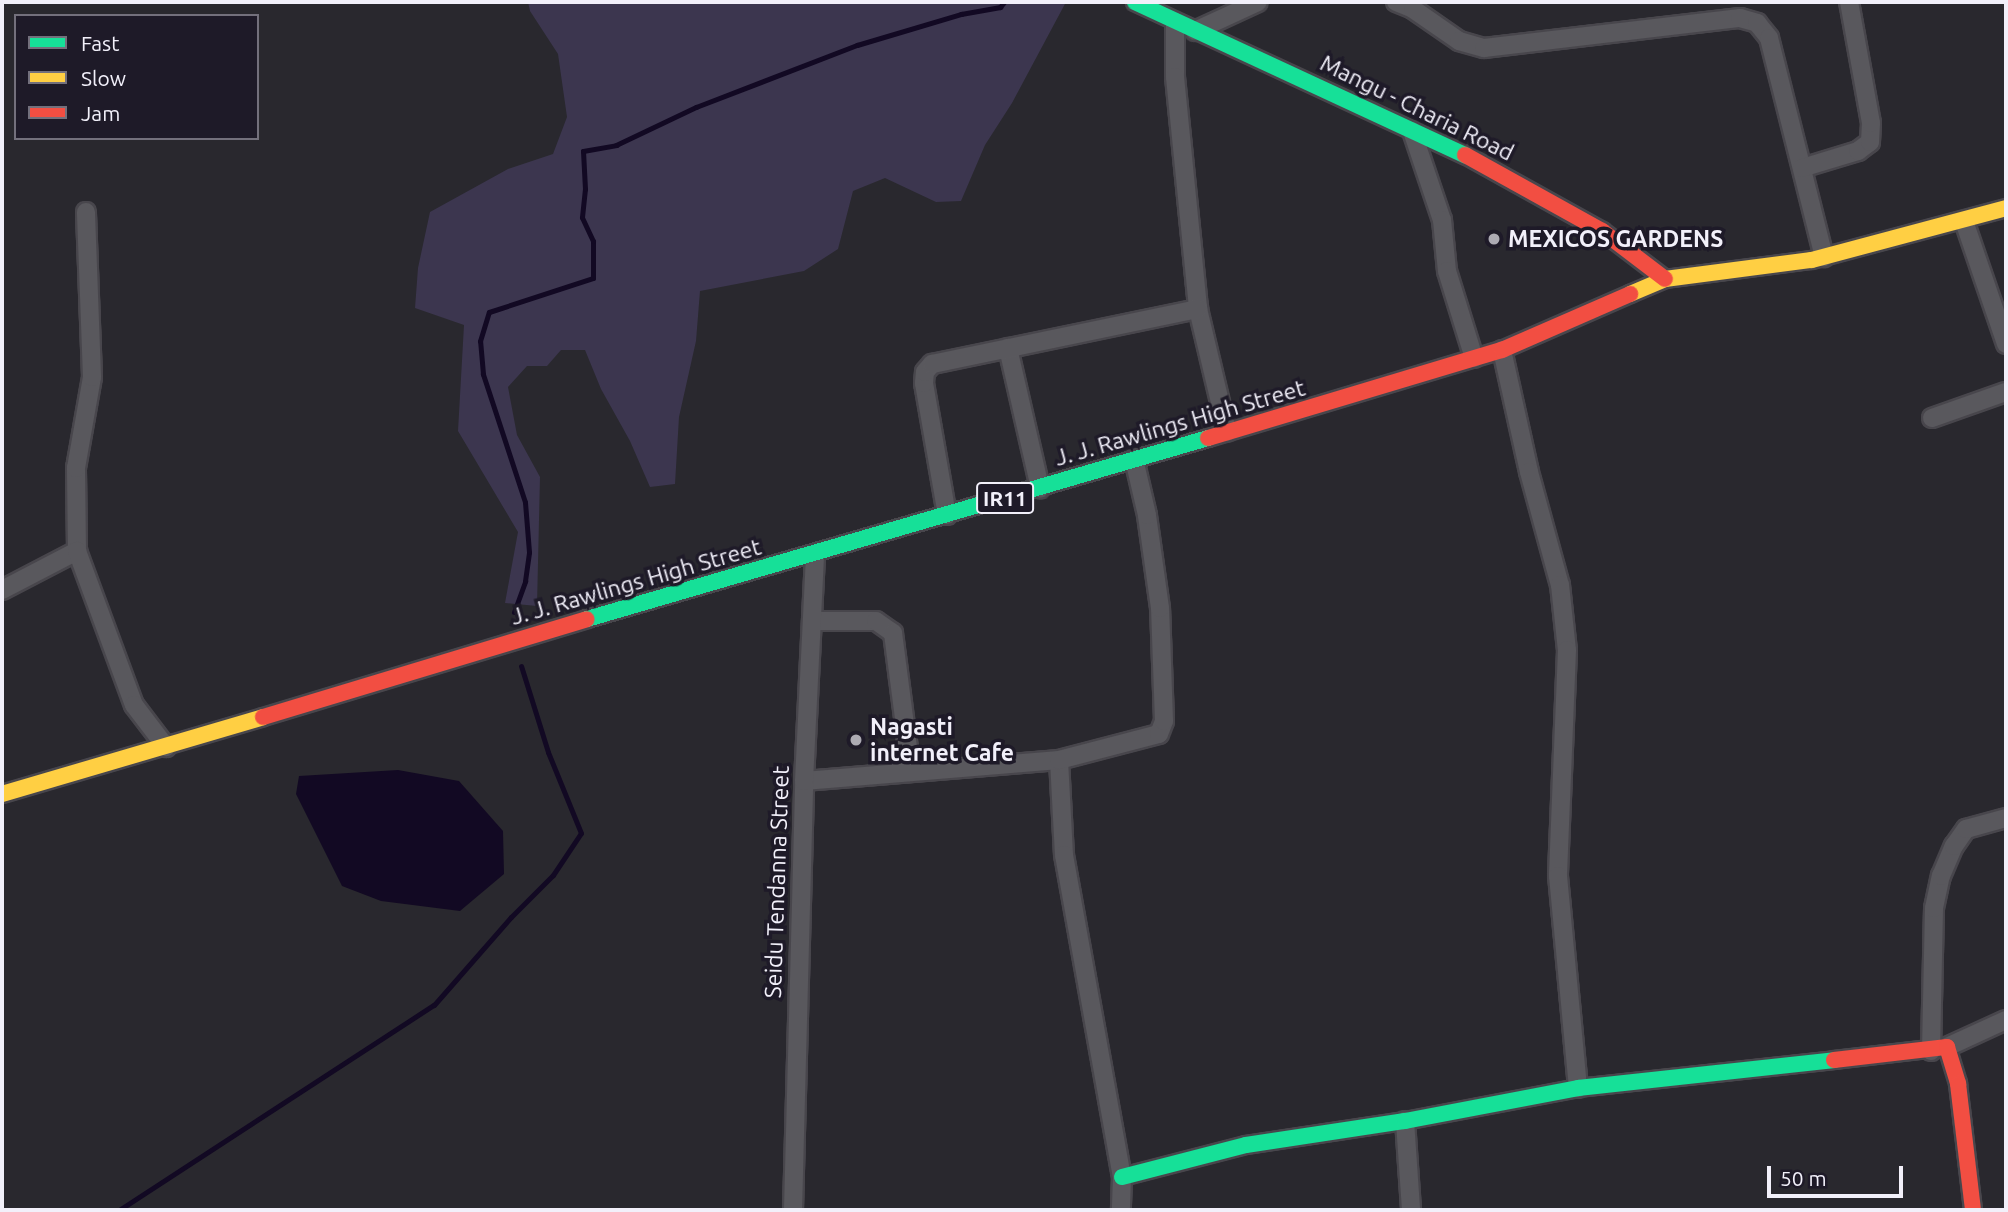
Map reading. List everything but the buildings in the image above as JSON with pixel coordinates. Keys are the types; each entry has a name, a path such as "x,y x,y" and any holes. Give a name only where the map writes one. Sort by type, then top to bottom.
{"main road":[{"name":"Mangu - Charia Road","path":"1135,2 1304,78 1551,200 1602,231 1665,279"},
{"name":"J. J. Rawlings High Street","path":"2,794 166,747 532,634 815,555 1502,350 1665,279 1824,257 2006,208"},
{"path":"1122,1177 1246,1145 1405,1121 1578,1088 1939,1049 1958,1084 1973,1210"}],"street":[{"path":"1195,31 1258,2"},
{"path":"1396,2 1413,9 1459,41 1484,48 1740,18 1757,23 1769,38 1824,257"},
{"path":"1802,168 1858,151 1870,142 1871,123 1849,2"},
{"path":"1175,22 1175,76 1198,309 1227,432"},
{"path":"1412,131 1442,220 1447,271 1474,358"},
{"path":"86,212 92,377 76,468 77,551 134,705 166,747"},
{"path":"1964,221 2002,320 2006,344"},
{"path":"947,515 923,383 925,372 932,365 1198,309"},
{"path":"1008,348 1040,488"},
{"path":"1502,350 1529,472 1560,585 1567,650 1558,876 1578,1088"},
{"path":"1932,418 2006,392"},
{"path":"804,781 1059,760 1159,734 1164,721 1160,608 1147,515 1135,459"},
{"path":"2,590 77,551"},
{"name":"Seidu Tendanna Street","path":"793,1210 804,781 815,555"},
{"path":"812,621 876,621 893,633 911,772"},
{"path":"1059,760 1063,855 1122,1177 1121,1210"},
{"path":"2006,818 1966,829 1954,846 1941,876 1934,908 1939,1049 2006,1020"},
{"path":"1405,1121 1411,1210"}],"shaded area":[{"path":"528,2 1066,2 1012,103 985,145 961,201 936,202 885,178 853,191 838,249 804,271 700,291 696,341 679,417 675,484 650,487 630,441 601,389 585,350 561,350 547,366 527,366 508,387 517,435 540,477 537,606 505,603 518,532 458,431 464,325 415,308 418,268 430,212 508,169 553,154 567,117 558,54 530,11"},
{"path":"398,770 459,781 503,831 504,874 460,911 381,901 342,886 296,794 299,776"}],"waterway":[{"path":"514,612 525,581 529,552 525,502 483,374 480,341 489,312 593,278 593,241 582,217 585,189 583,151 616,145 696,107 857,45 961,14 1000,7 1004,2"},
{"path":"119,1210 434,1005 511,917 553,875 581,833 548,752 521,666"}],"traffic: fast":[{"path":"1135,2 1465,155"},
{"path":"587,619 1208,438"},
{"path":"1122,1177 1246,1145 1405,1121 1578,1088 1834,1060"}],"traffic: slow":[{"path":"1630,294 1665,279 1812,260 2006,208"},
{"path":"2,794 263,717"}],"traffic: jam":[{"path":"1465,155 1602,231 1665,279"},
{"path":"1208,438 1502,350 1630,294"},
{"path":"263,717 587,619"},
{"path":"1834,1060 1947,1047 1958,1084 1973,1210"}],"place":[{"name":"MEXICOS GARDENS","path":"1494,239"},
{"name":"Nagasti internet Cafe","path":"856,740"}]}
